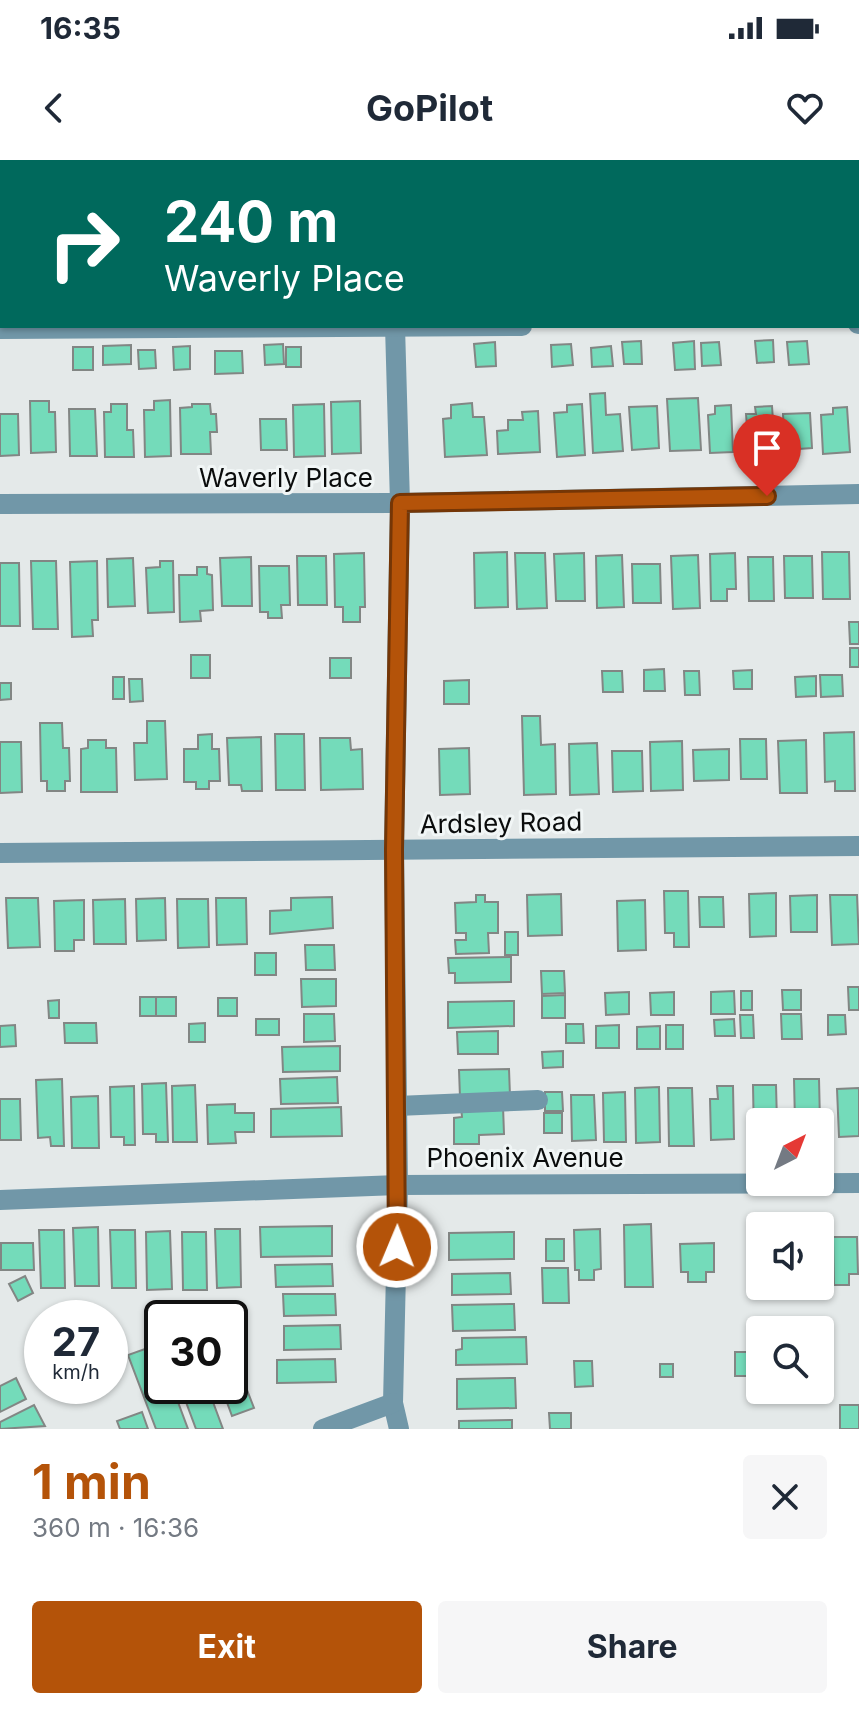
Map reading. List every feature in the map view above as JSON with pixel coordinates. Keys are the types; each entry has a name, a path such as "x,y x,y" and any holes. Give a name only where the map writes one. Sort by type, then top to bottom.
{"street":[{"path":"0,329 132,328"},
{"path":"395,328 400,503 394,850 398,1185 393,1403 399,1429"},
{"name":"Waverly Place","path":"0,504 400,503 859,494"},
{"name":"Ardsley Road","path":"0,853 859,846"},
{"path":"397,1106 538,1100"},
{"name":"Phoenix Avenue","path":"0,1200 398,1185 859,1183"},
{"path":"323,1429 393,1403"}],"building":[{"path":"773,340 774,362 757,363 755,341"},
{"path":"641,341 642,364 624,364 622,342"},
{"path":"694,341 695,369 675,370 673,343"},
{"path":"807,341 809,364 789,365 787,342"},
{"path":"495,342 496,366 476,367 474,344"},
{"path":"719,342 721,365 702,366 701,343"},
{"path":"283,344 284,364 265,365 264,345"},
{"path":"571,344 573,365 552,367 551,345"},
{"path":"131,345 131,364 103,365 103,346"},
{"path":"190,346 190,369 174,370 173,347"},
{"path":"611,346 613,366 592,367 591,348"},
{"path":"73,347 93,347 93,370 73,370"},
{"path":"286,347 301,347 301,367 286,367"},
{"path":"138,350 155,350 156,368 139,369"},
{"path":"215,351 242,351 243,373 215,374"},
{"path":"605,393 606,415 620,414 623,451 593,453 590,394"},
{"path":"698,398 701,450 670,451 667,399"},
{"path":"170,400 171,456 145,457 144,410 154,410 154,401"},
{"path":"30,401 49,401 49,412 55,412 56,452 31,453"},
{"path":"360,401 361,453 332,454 331,402"},
{"path":"472,403 473,417 484,417 487,455 445,457 443,419 451,418 451,405"},
{"path":"111,404 127,404 127,430 133,430 134,457 105,457 104,412 111,412"},
{"path":"192,404 210,404 211,414 216,414 217,432 210,432 211,454 181,454 180,408 192,407"},
{"path":"324,404 325,456 294,457 293,405"},
{"path":"582,404 585,455 557,457 554,413 567,412 567,405"},
{"path":"731,405 733,452 710,453 708,415 715,414 715,406"},
{"path":"657,406 659,448 632,450 629,407"},
{"path":"772,406 775,450 749,452 746,414 756,414 755,407"},
{"path":"847,407 850,452 823,454 821,415 833,414 833,408"},
{"path":"69,409 95,409 97,456 70,456"},
{"path":"538,411 540,452 498,454 497,431 508,430 508,420 523,420 522,412"},
{"path":"810,413 812,448 785,450 783,414"},
{"path":"0,414 18,414 19,455 0,456"},
{"path":"260,419 286,419 287,450 261,450"},
{"path":"507,552 508,607 475,608 474,553"},
{"path":"822,552 849,552 850,599 823,599"},
{"path":"364,553 365,607 360,607 360,622 343,622 343,607 335,607 334,554"},
{"path":"515,553 545,553 547,608 517,609"},
{"path":"584,553 585,601 556,601 554,554"},
{"path":"735,553 736,589 727,589 727,601 711,601 710,554"},
{"path":"622,555 624,607 597,608 596,556"},
{"path":"698,555 700,608 673,609 671,556"},
{"path":"297,556 326,556 327,605 298,605"},
{"path":"784,556 812,556 813,598 785,598"},
{"path":"251,557 252,606 222,606 220,558"},
{"path":"748,557 773,557 774,601 749,601"},
{"path":"133,558 135,606 108,607 107,559"},
{"path":"31,561 56,561 58,629 33,629"},
{"path":"97,561 98,620 92,620 93,636 72,637 70,562"},
{"path":"160,561 173,561 174,612 148,613 146,568 160,567"},
{"path":"0,563 19,563 20,626 0,626"},
{"path":"632,564 660,564 661,603 633,603"},
{"path":"259,566 289,566 290,605 281,605 282,618 268,618 268,612 260,612"},
{"path":"197,567 207,567 207,574 212,575 213,610 200,611 201,621 180,622 179,575 197,575"},
{"path":"849,622 859,622 859,644 850,644"},
{"path":"850,648 859,648 859,667 850,667"},
{"path":"191,655 210,655 210,678 191,678"},
{"path":"330,658 351,658 351,678 330,678"},
{"path":"664,669 665,691 644,691 644,670"},
{"path":"752,670 752,689 734,689 733,671"},
{"path":"602,671 622,671 623,692 603,692"},
{"path":"684,671 699,671 700,695 685,695"},
{"path":"820,675 842,675 843,696 821,697"},
{"path":"816,676 816,696 796,697 795,677"},
{"path":"113,677 124,677 124,699 113,699"},
{"path":"129,679 142,679 143,701 130,702"},
{"path":"469,680 469,704 444,704 444,681"},
{"path":"0,683 11,683 11,699 0,700"},
{"path":"522,716 540,716 541,745 555,744 556,794 524,795"},
{"path":"147,721 165,721 167,779 135,780 134,743 147,743"},
{"path":"40,723 62,723 63,748 69,748 70,781 65,781 65,791 47,791 47,781 41,781"},
{"path":"854,732 855,791 835,791 835,781 825,782 824,733"},
{"path":"212,734 212,749 219,749 220,781 209,781 209,789 196,789 196,782 184,782 184,749 198,749 198,735"},
{"path":"275,734 304,734 305,790 276,790"},
{"path":"261,737 262,791 242,791 241,785 229,785 227,738"},
{"path":"320,738 350,738 351,750 362,749 363,789 321,790"},
{"path":"740,739 766,739 767,779 741,779"},
{"path":"88,740 106,740 106,748 116,748 117,792 81,792 81,749 88,748"},
{"path":"806,740 807,793 780,793 778,741"},
{"path":"682,741 683,790 651,791 650,742"},
{"path":"0,742 21,742 22,792 0,793"},
{"path":"597,743 599,794 570,795 569,744"},
{"path":"469,748 470,794 440,795 439,749"},
{"path":"729,749 729,780 694,781 693,750"},
{"path":"612,751 642,751 643,791 613,792"},
{"path":"664,891 688,891 689,947 674,947 674,933 665,933"},
{"path":"776,893 776,936 750,937 749,894"},
{"path":"561,894 562,935 528,936 527,895"},
{"path":"476,895 485,895 485,902 498,902 498,933 488,933 489,953 456,954 455,940 466,940 466,933 456,933 455,903 476,902"},
{"path":"817,895 817,932 791,932 790,896"},
{"path":"830,895 857,895 859,944 832,945"},
{"path":"332,897 333,928 270,934 270,911 291,910 291,898"},
{"path":"699,897 723,897 724,927 700,927"},
{"path":"6,898 38,898 40,947 8,948"},
{"path":"165,898 166,940 137,941 136,899"},
{"path":"216,898 246,898 247,944 217,945"},
{"path":"125,899 126,944 94,944 93,900"},
{"path":"177,899 208,899 209,947 178,948"},
{"path":"84,900 84,940 74,940 74,951 55,951 54,901"},
{"path":"645,900 646,950 618,951 617,901"},
{"path":"505,932 518,932 518,955 505,955"},
{"path":"305,945 334,945 335,970 306,970"},
{"path":"255,953 276,953 276,975 255,975"},
{"path":"511,957 511,982 455,983 455,973 449,973 448,958"},
{"path":"541,971 564,971 565,993 542,994"},
{"path":"301,979 336,979 336,1006 302,1007"},
{"path":"848,987 859,987 859,1010 849,1010"},
{"path":"782,990 801,990 801,1010 783,1010"},
{"path":"734,991 735,1014 711,1014 711,992"},
{"path":"741,991 752,991 752,1010 741,1010"},
{"path":"629,992 629,1014 606,1015 605,993"},
{"path":"674,992 674,1015 651,1015 650,993"},
{"path":"565,995 565,1018 542,1018 542,996"},
{"path":"140,997 156,997 156,1016 140,1016"},
{"path":"156,997 176,997 176,1016 156,1016"},
{"path":"218,998 237,998 237,1016 218,1016"},
{"path":"59,1000 59,1018 49,1018 48,1001"},
{"path":"514,1001 514,1026 448,1028 448,1002"},
{"path":"304,1014 334,1014 335,1041 304,1042"},
{"path":"781,1014 801,1014 802,1039 782,1039"},
{"path":"740,1015 753,1015 754,1038 741,1038"},
{"path":"828,1015 845,1015 846,1034 828,1035"},
{"path":"256,1019 279,1019 279,1035 256,1035"},
{"path":"734,1019 735,1036 715,1036 714,1020"},
{"path":"64,1023 96,1023 97,1043 65,1043"},
{"path":"205,1023 205,1042 189,1042 189,1024"},
{"path":"566,1024 583,1024 584,1043 566,1043"},
{"path":"15,1025 16,1046 0,1047 0,1026"},
{"path":"619,1025 619,1048 596,1048 596,1026"},
{"path":"666,1025 683,1025 683,1049 666,1049"},
{"path":"660,1026 660,1049 637,1049 637,1027"},
{"path":"498,1031 498,1054 458,1054 457,1032"},
{"path":"340,1046 340,1071 283,1072 282,1047"},
{"path":"563,1051 563,1067 543,1068 542,1052"},
{"path":"509,1069 510,1096 460,1097 459,1070"},
{"path":"337,1077 338,1103 281,1104 280,1079"},
{"path":"62,1079 64,1146 51,1146 50,1137 38,1138 36,1080"},
{"path":"794,1079 819,1079 820,1108 795,1108"},
{"path":"166,1083 168,1142 156,1142 156,1134 143,1134 142,1084"},
{"path":"195,1085 197,1142 173,1142 172,1086"},
{"path":"753,1085 776,1085 777,1108 753,1108"},
{"path":"134,1086 135,1145 124,1145 124,1137 111,1137 110,1087"},
{"path":"717,1086 733,1086 734,1139 711,1140 710,1099 718,1099"},
{"path":"659,1087 660,1142 636,1143 635,1088"},
{"path":"668,1088 692,1088 694,1146 669,1146"},
{"path":"859,1088 859,1136 839,1137 837,1089"},
{"path":"545,1092 562,1092 563,1111 545,1111"},
{"path":"625,1092 626,1142 604,1142 603,1093"},
{"path":"571,1095 594,1095 596,1140 572,1141"},
{"path":"98,1096 99,1148 72,1148 71,1097"},
{"path":"0,1099 20,1099 21,1140 0,1140"},
{"path":"235,1104 235,1113 254,1113 254,1132 235,1132 236,1143 208,1144 207,1105"},
{"path":"503,1106 504,1134 479,1135 479,1144 454,1144 454,1118 462,1117 461,1107"},
{"path":"341,1107 342,1136 271,1137 271,1109"},
{"path":"544,1113 562,1113 562,1133 544,1133"},
{"path":"651,1224 653,1287 625,1287 624,1225"},
{"path":"332,1226 332,1256 261,1257 260,1227"},
{"path":"98,1227 99,1286 75,1286 73,1228"},
{"path":"215,1229 240,1229 241,1287 217,1288"},
{"path":"600,1229 601,1269 594,1270 594,1280 579,1280 579,1270 575,1270 574,1230"},
{"path":"39,1230 64,1230 65,1288 41,1288"},
{"path":"110,1230 135,1230 136,1288 112,1288"},
{"path":"170,1231 172,1289 147,1290 146,1232"},
{"path":"182,1232 206,1232 207,1290 183,1290"},
{"path":"514,1232 514,1259 449,1260 449,1233"},
{"path":"834,1237 857,1237 858,1274 849,1274 849,1285 834,1285"},
{"path":"546,1239 564,1239 564,1261 546,1261"},
{"path":"1,1243 33,1243 34,1270 1,1270"},
{"path":"714,1243 714,1272 706,1272 706,1282 688,1282 688,1272 681,1272 680,1244"},
{"path":"332,1264 333,1286 276,1287 275,1265"},
{"path":"542,1268 568,1268 569,1303 543,1303"},
{"path":"510,1273 511,1294 452,1295 452,1274"},
{"path":"25,1276 33,1293 18,1301 9,1284"},
{"path":"283,1294 335,1294 336,1315 284,1316"},
{"path":"514,1304 515,1330 453,1331 452,1305"},
{"path":"340,1325 341,1349 284,1350 284,1326"},
{"path":"526,1337 527,1364 456,1365 456,1350 462,1349 462,1338"},
{"path":"144,1349 144,1397 128,1355"},
{"path":"735,1352 746,1352 746,1376 735,1376"},
{"path":"335,1359 336,1382 277,1383 277,1360"},
{"path":"574,1361 592,1361 593,1386 575,1387"},
{"path":"660,1364 673,1364 673,1377 660,1377"},
{"path":"16,1378 24,1400 0,1412 0,1386"},
{"path":"515,1378 516,1408 457,1409 457,1379"},
{"path":"248,1393 254,1408 232,1416 228,1404 248,1404"},
{"path":"147,1404 179,1404 188,1429 156,1429"},
{"path":"187,1404 214,1404 223,1429 196,1429"},
{"path":"34,1405 45,1426 0,1429 0,1422"},
{"path":"840,1405 859,1405 859,1429 840,1429"},
{"path":"142,1412 148,1429 120,1429 117,1421"},
{"path":"549,1413 571,1413 571,1429 550,1429"},
{"path":"512,1420 512,1429 459,1429 459,1421"}],"route":[{"path":"397,1247 394,850 400,503 767,496"}]}
